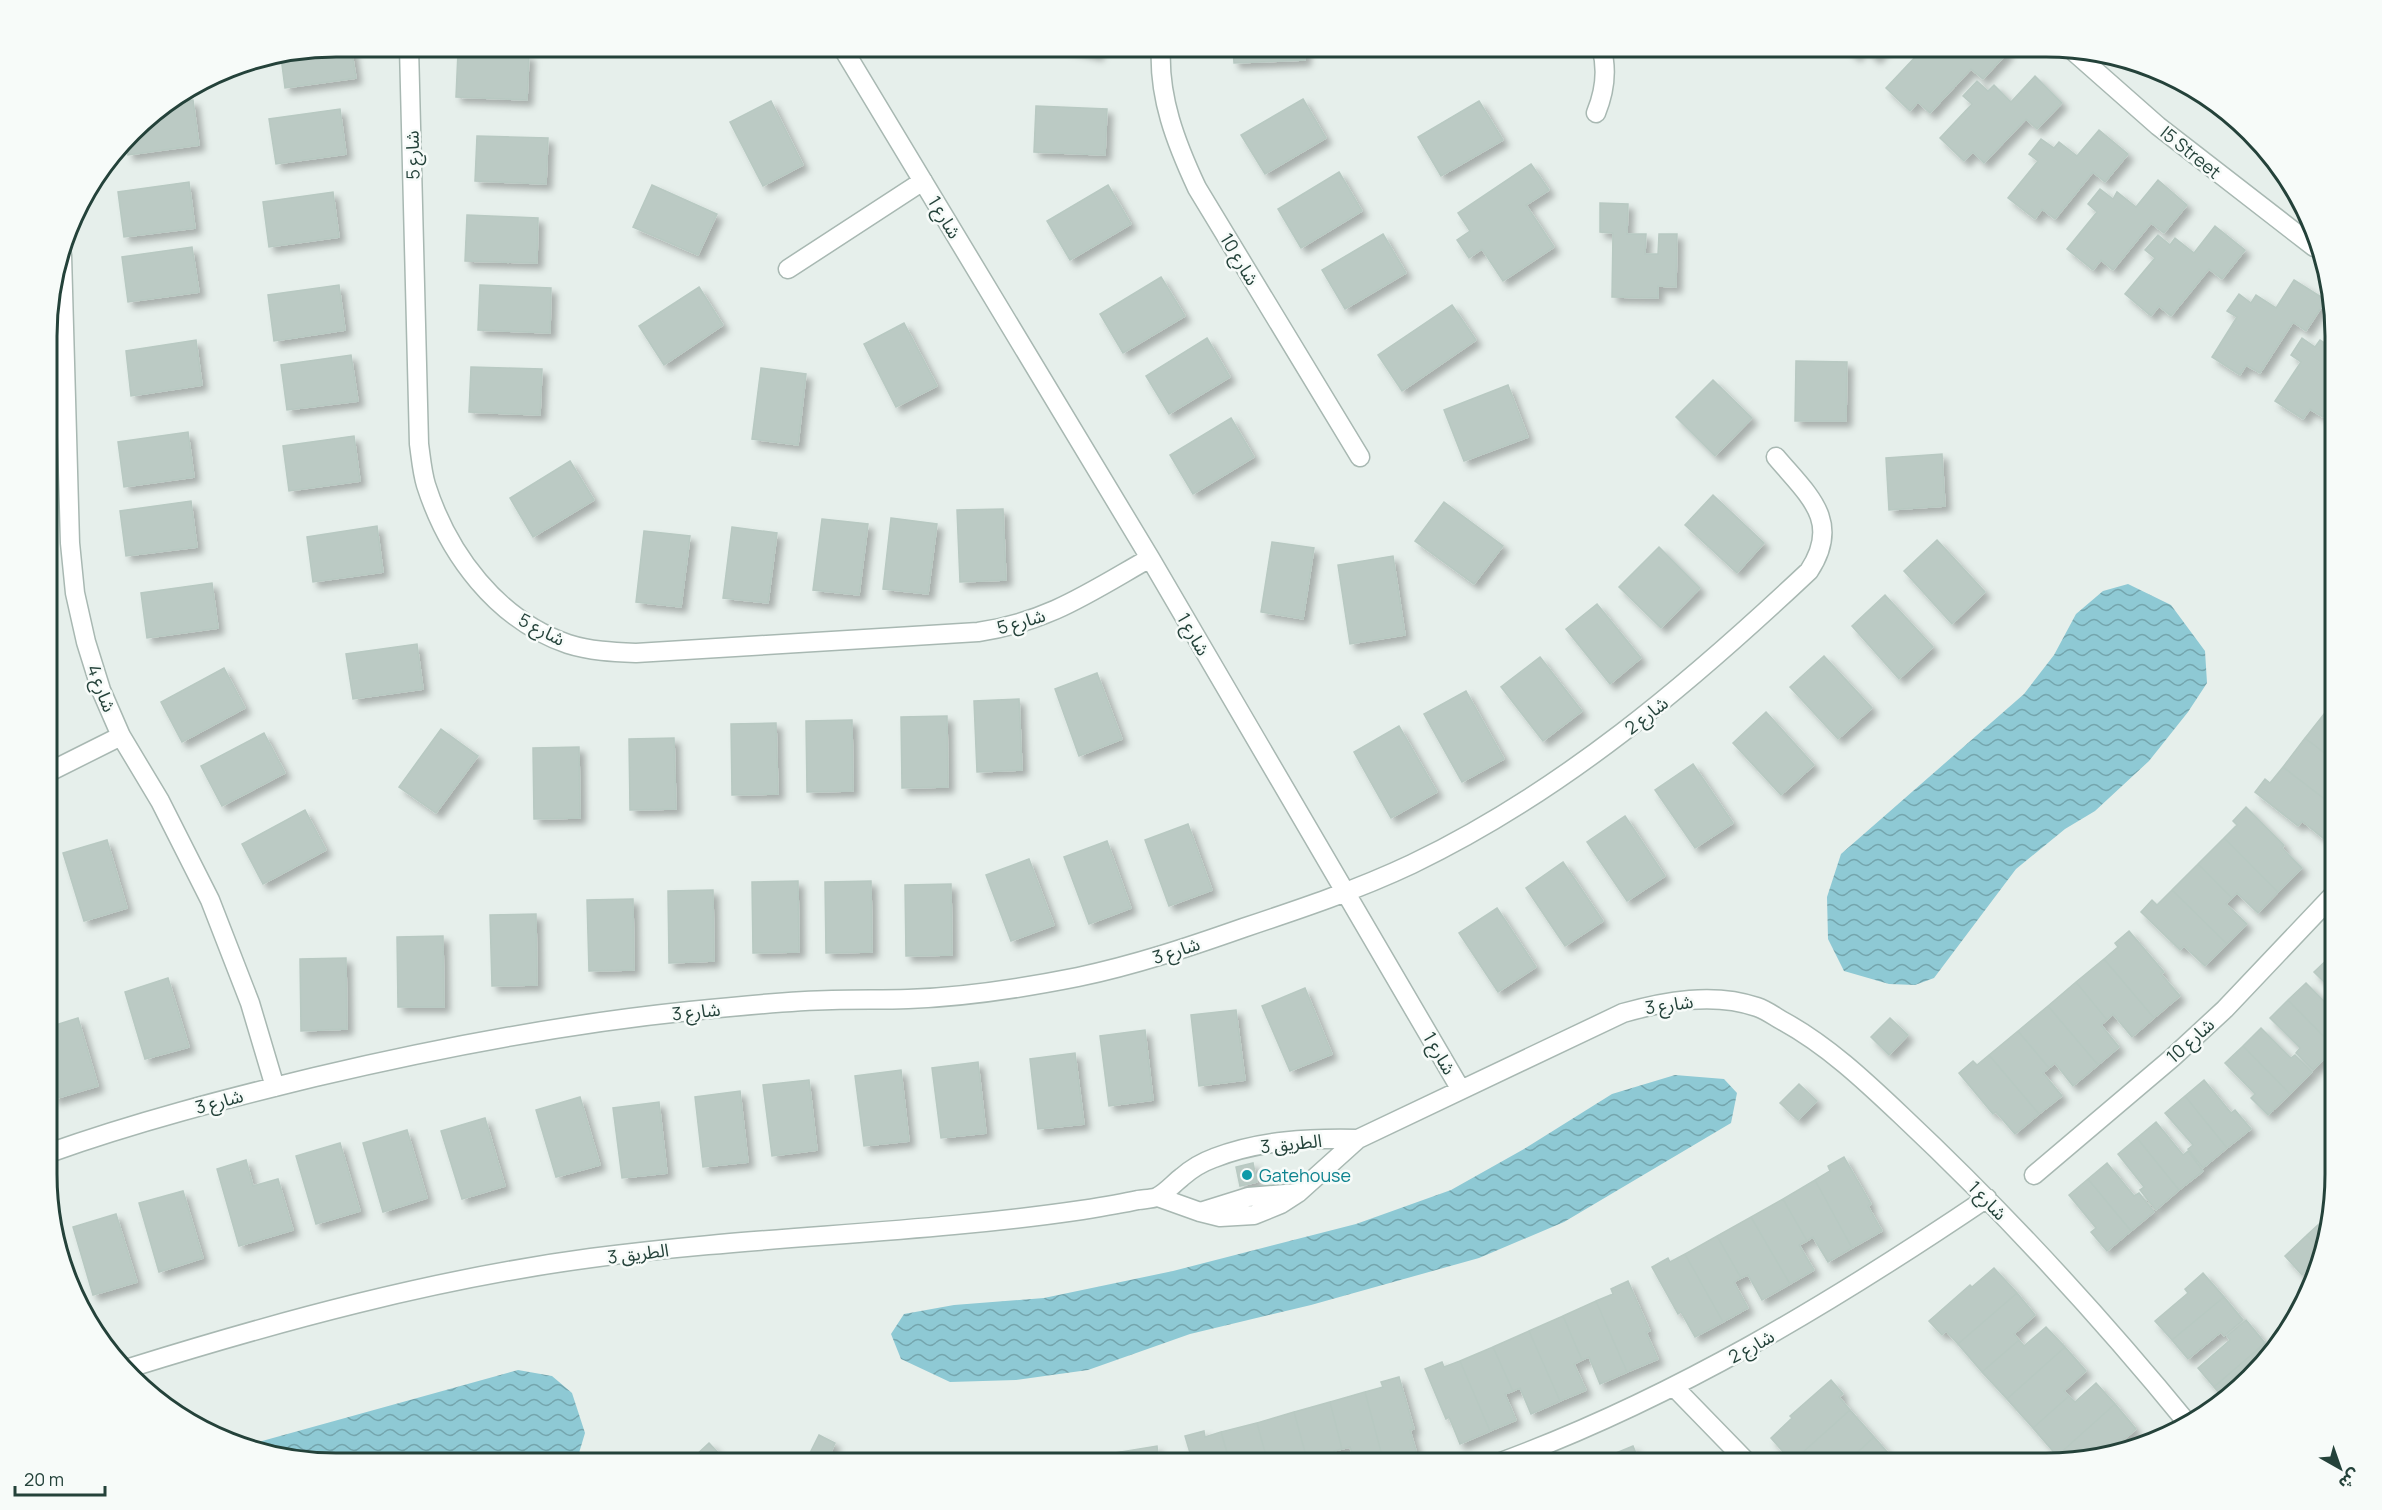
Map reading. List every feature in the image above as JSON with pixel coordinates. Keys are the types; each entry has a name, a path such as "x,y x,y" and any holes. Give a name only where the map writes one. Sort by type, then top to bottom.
{"street":[{"name":"شارع 5","path":"409,57 419,444 426,483 440,521 458,555 507,611 536,629 568,644 602,651 636,653 978,632 1021,624 1052,613 1081,599 1150,558"},
{"name":"شارع 1","path":"849,57 1150,558 1461,1090"},
{"name":"شارع 10","path":"1160,57 1167,113 1180,152 1197,188 1360,457"},
{"path":"1596,114 1604,86 1603,57"},
{"name":"I5 Street","path":"2082,59 2158,126 2309,243"},
{"name":"شارع 1","path":"788,269 923,181"},
{"name":"شارع 4","path":"63,280 70,543 75,593 86,642 101,690 121,736 160,801 210,900 250,1003 275,1087"},
{"name":"شارع 2","path":"1345,893 1414,863 1479,828 1566,773 1631,728 1677,690 1809,571 1822,546 1824,532 1822,518 1816,506 1776,457"},
{"path":"57,768 121,736"},
{"name":"شارع 3","path":"57,1150 171,1114 275,1087 408,1055 559,1028 687,1011 828,1000 912,999 986,992 1079,976 1161,956 1345,893"},
{"name":"شارع 10","path":"2034,1175 2172,1058 2276,957 2325,904"},
{"name":"شارع 3","path":"1358,1139 1602,1022 1645,1006 1690,999 1724,1001 1757,1007"},
{"name":"شارع 1","path":"1757,1007 1794,1027 1829,1050 1861,1077 1987,1198 2095,1316 2182,1417"},
{"name":"3 الطريق","path":"1158,1197 1184,1174 1210,1159 1240,1149 1319,1138 1358,1139"},
{"name":"3 الطريق","path":"134,1366 347,1306 512,1270 590,1258 710,1245 994,1222 1158,1197 1220,1217 1254,1215 1281,1204 1298,1192 1358,1139"},
{"name":"شارع 2","path":"1522,1453 1674,1387 1767,1337 1903,1255 1987,1198"},
{"path":"1674,1387 1738,1453"}],"water":[{"path":"2128,584 2171,605 2205,651 2207,683 2188,712 2149,761 2095,811 2065,829 2016,869 1934,978 1915,985 1889,984 1844,971 1828,939 1827,897 1841,854 2024,694 2054,655 2076,614 2103,591"},
{"path":"1675,1075 1724,1079 1737,1093 1731,1123 1564,1222 1479,1258 1311,1305 1190,1334 1088,1370 1016,1380 950,1382 901,1359 891,1334 904,1314 954,1305 1044,1298 1173,1271 1356,1224 1451,1190 1524,1149 1612,1094"},
{"path":"518,1370 552,1376 572,1393 585,1433 579,1453 336,1453 300,1451 259,1442"}],"building":[{"path":"353,57 356,78 285,88 282,62"},
{"path":"458,57 529,57 527,100 456,97"},
{"path":"1234,57 1305,57 1305,60 1234,63"},
{"path":"1915,57 2003,57 1983,79 1971,69 1930,113 1918,102 1910,111 1886,88"},
{"path":"2035,76 2062,103 2037,129 2026,119 1984,163 1973,152 1964,161 1940,138 1972,104 1963,96 1977,81 1988,91 1994,85 2011,102"},
{"path":"1303,99 1326,138 1265,174 1241,135"},
{"path":"193,100 199,145 128,155 128,150 152,126 186,101"},
{"path":"771,101 803,165 763,186 730,122"},
{"path":"1479,101 1503,140 1441,176 1418,137"},
{"path":"1036,106 1107,109 1105,155 1034,152"},
{"path":"340,109 346,154 276,164 269,119"},
{"path":"2099,130 2128,154 2105,182 2093,172 2055,219 2042,209 2035,219 2008,198 2038,161 2029,154 2041,139 2054,148 2059,142 2077,156"},
{"path":"477,136 548,138 546,184 475,181"},
{"path":"1531,164 1549,190 1526,205 1554,247 1503,281 1482,249 1469,258 1457,240 1470,231 1458,213"},
{"path":"1339,172 1362,211 1301,248 1278,209"},
{"path":"2158,180 2187,205 2164,233 2151,223 2113,270 2101,260 2093,270 2067,249 2097,212 2088,204 2100,189 2113,199 2117,192 2136,207"},
{"path":"189,182 195,228 124,237 118,192"},
{"path":"652,185 717,214 698,255 633,227"},
{"path":"1108,185 1131,224 1070,260 1047,221"},
{"path":"333,192 339,237 269,247 263,202"},
{"path":"1600,203 1628,204 1627,234 1646,234 1645,254 1658,254 1659,234 1677,234 1676,287 1658,286 1658,298 1612,297 1613,233 1600,232"},
{"path":"467,215 538,218 537,263 465,261"},
{"path":"2215,226 2245,250 2222,279 2209,269 2171,316 2159,306 2151,316 2125,294 2155,258 2145,250 2158,235 2170,245 2175,238 2194,253"},
{"path":"1383,234 1406,273 1345,309 1322,270"},
{"path":"192,247 199,292 128,302 122,257"},
{"path":"1161,277 1185,316 1123,353 1100,314"},
{"path":"2294,280 2323,298 2323,304 2306,331 2293,322 2260,373 2246,365 2240,375 2212,357 2237,317 2227,311 2239,294 2251,303 2256,295 2276,308"},
{"path":"339,285 345,330 274,341 268,295"},
{"path":"480,285 551,288 550,333 478,330"},
{"path":"699,287 723,325 664,365 639,326"},
{"path":"1452,305 1476,340 1402,391 1378,355"},
{"path":"904,323 937,386 896,407 864,344"},
{"path":"1207,338 1230,377 1169,414 1146,376"},
{"path":"2302,338 2315,347 2320,340 2325,343 2325,414 2323,417 2310,409 2303,419 2275,401 2301,362 2291,355"},
{"path":"196,340 202,385 131,396 126,351"},
{"path":"351,355 358,401 287,410 281,365"},
{"path":"1796,361 1847,362 1846,421 1795,421"},
{"path":"471,367 542,369 540,415 469,412"},
{"path":"761,368 806,374 798,445 752,439"},
{"path":"1713,380 1752,418 1715,456 1676,417"},
{"path":"1508,385 1528,437 1464,461 1444,410"},
{"path":"1231,418 1254,457 1193,494 1170,455"},
{"path":"188,432 194,477 124,487 118,442"},
{"path":"354,436 360,481 289,491 283,446"},
{"path":"1942,454 1945,506 1889,510 1886,458"},
{"path":"570,461 594,500 533,537 510,498"},
{"path":"1713,495 1764,543 1737,573 1685,525"},
{"path":"191,501 197,547 126,556 120,511"},
{"path":"1444,502 1503,546 1474,584 1415,541"},
{"path":"1003,509 1006,580 960,582 957,510"},
{"path":"891,518 937,524 928,594 883,589"},
{"path":"822,519 868,524 859,595 813,590"},
{"path":"377,526 383,572 313,582 307,537"},
{"path":"732,527 777,533 768,603 723,598"},
{"path":"644,531 690,536 681,607 636,602"},
{"path":"1937,540 1985,592 1952,624 1904,571"},
{"path":"1272,542 1314,548 1303,619 1261,612"},
{"path":"1659,547 1700,588 1661,628 1619,587"},
{"path":"1393,556 1405,635 1350,644 1338,565"},
{"path":"212,583 218,628 147,638 141,593"},
{"path":"1885,595 1933,647 1899,679 1852,626"},
{"path":"1597,604 1641,658 1610,684 1566,629"},
{"path":"417,644 423,689 353,699 346,654"},
{"path":"1824,656 1872,708 1838,739 1790,687"},
{"path":"1540,657 1582,711 1543,741 1501,687"},
{"path":"224,668 245,708 182,742 161,702"},
{"path":"1097,673 1122,739 1079,756 1055,689"},
{"path":"1466,691 1504,759 1462,782 1424,714"},
{"path":"1019,699 1022,770 977,772 974,701"},
{"path":"1766,712 1814,765 1781,795 1733,743"},
{"path":"2325,713 2325,753 2305,738"},
{"path":"947,716 948,787 902,788 901,717"},
{"path":"852,720 853,791 807,792 806,721"},
{"path":"776,723 778,794 732,795 731,724"},
{"path":"1399,726 1437,792 1391,818 1354,752"},
{"path":"441,729 478,756 436,813 399,787"},
{"path":"264,733 285,773 222,806 201,766"},
{"path":"674,738 676,809 630,810 629,739"},
{"path":"2305,738 2325,753 2325,799 2283,767"},
{"path":"579,747 580,818 534,819 533,748"},
{"path":"1693,764 1733,823 1695,848 1655,790"},
{"path":"2283,767 2325,799 2324,839 2302,821 2298,826 2255,792 2265,779 2270,783"},
{"path":"2246,807 2284,845 2282,848 2302,868 2278,892 2224,838 2237,825 2233,821"},
{"path":"305,810 326,850 263,884 242,844"},
{"path":"1625,816 1665,876 1627,901 1587,842"},
{"path":"1188,824 1212,890 1169,906 1145,840"},
{"path":"2224,838 2278,892 2258,913 2237,893 2232,898 2198,864"},
{"path":"107,840 127,908 84,921 63,853"},
{"path":"1107,841 1131,908 1089,924 1064,857"},
{"path":"1029,859 1054,925 1011,941 986,875"},
{"path":"1563,862 1603,921 1565,946 1526,888"},
{"path":"2198,864 2232,898 2226,904 2247,924 2227,944 2172,890"},
{"path":"798,881 799,952 753,953 752,882"},
{"path":"871,881 872,952 826,953 825,882"},
{"path":"951,884 952,955 906,956 905,885"},
{"path":"713,890 714,961 669,963 668,891"},
{"path":"2172,890 2227,944 2205,966 2184,946 2180,950 2141,912 2152,900 2157,905"},
{"path":"633,899 634,970 589,971 587,900"},
{"path":"1497,908 1536,967 1498,992 1459,933"},
{"path":"536,914 537,985 492,986 490,915"},
{"path":"2129,931 2164,972 2161,974 2180,996 2154,1018 2104,959 2118,947 2115,943"},
{"path":"443,936 444,1007 398,1007 397,937"},
{"path":"346,958 347,1029 301,1031 300,959"},
{"path":"2104,959 2154,1018 2132,1037 2113,1014 2107,1020 2076,982"},
{"path":"2325,962 2325,983 2314,972"},
{"path":"168,978 189,1047 145,1059 125,992"},
{"path":"2076,982 2107,1020 2101,1025 2119,1047 2098,1065 2048,1006"},
{"path":"2306,983 2325,1002 2325,1038 2288,1000"},
{"path":"1305,988 1332,1054 1290,1071 1262,1006"},
{"path":"2288,1000 2325,1038 2325,1058 2313,1070 2296,1053 2300,1048 2270,1018"},
{"path":"2048,1006 2098,1065 2073,1086 2055,1063 2049,1068 2018,1031"},
{"path":"1236,1010 1245,1080 1199,1086 1191,1015"},
{"path":"78,1018 98,1086 57,1098 57,1025"},
{"path":"1890,1018 1908,1035 1889,1055 1871,1037"},
{"path":"2261,1028 2291,1058 2295,1055 2312,1072 2290,1094 2243,1046"},
{"path":"1145,1030 1153,1100 1109,1106 1100,1036"},
{"path":"2018,1031 2049,1068 2043,1073 2062,1096 2039,1114 1989,1055"},
{"path":"2243,1046 2290,1094 2268,1115 2251,1098 2255,1094 2225,1063"},
{"path":"1075,1053 1084,1124 1038,1129 1030,1059"},
{"path":"1989,1055 2039,1114 2015,1134 1996,1112 1993,1114 1959,1073 1973,1061 1977,1065"},
{"path":"978,1062 986,1133 941,1138 932,1068"},
{"path":"901,1070 909,1141 864,1146 855,1076"},
{"path":"809,1080 817,1150 772,1156 763,1085"},
{"path":"2204,1080 2231,1113 2235,1110 2251,1129 2227,1148 2185,1096"},
{"path":"1799,1084 1817,1101 1798,1120 1780,1103"},
{"path":"740,1091 748,1162 703,1167 695,1097"},
{"path":"2185,1096 2227,1148 2203,1168 2188,1149 2193,1145 2165,1113"},
{"path":"580,1097 600,1165 556,1177 536,1110"},
{"path":"659,1102 667,1173 622,1178 613,1108"},
{"path":"485,1118 505,1186 462,1199 441,1131"},
{"path":"2156,1122 2183,1155 2188,1151 2203,1171 2179,1190 2137,1138"},
{"path":"407,1130 427,1198 383,1212 363,1143"},
{"path":"2137,1138 2179,1190 2156,1210 2140,1190 2144,1187 2118,1154"},
{"path":"340,1143 360,1211 316,1224 296,1156"},
{"path":"1844,1157 1871,1204 1868,1206 1882,1231 1852,1248 1815,1180 1830,1171 1828,1166"},
{"path":"246,1160 253,1186 278,1179 293,1230 239,1246 217,1169"},
{"name":"Gatehouse","path":"1253,1163 1257,1182 1240,1186 1236,1167"},
{"path":"2107,1163 2134,1196 2139,1193 2154,1212 2131,1231 2088,1179"},
{"path":"2088,1179 2131,1231 2107,1251 2091,1232 2096,1228 2069,1195"},
{"path":"1815,1180 1852,1248 1828,1262 1813,1237 1807,1241 1783,1199"},
{"path":"183,1191 203,1258 159,1272 139,1203"},
{"path":"1783,1199 1807,1241 1799,1245 1814,1270 1790,1284 1751,1217"},
{"path":"116,1214 137,1282 93,1295 73,1227"},
{"path":"1751,1217 1790,1284 1762,1300 1748,1275 1741,1278 1717,1236"},
{"path":"2321,1222 2316,1244 2307,1235"},
{"path":"2307,1235 2316,1244 2307,1272 2302,1275 2285,1256"},
{"path":"1717,1236 1741,1278 1734,1282 1748,1308 1723,1322 1685,1254"},
{"path":"1685,1254 1723,1322 1695,1337 1681,1312 1678,1314 1652,1267 1668,1258 1670,1262"},
{"path":"1994,1268 2017,1293 1958,1344 1946,1331 1942,1335 1929,1321 1970,1285 1972,1287"},
{"path":"2203,1273 2224,1297 2172,1340 2155,1321 2188,1293 2185,1289"},
{"path":"1628,1281 1650,1331 1646,1332 1658,1359 1627,1372 1596,1301 1613,1294 1611,1289"},
{"path":"2017,1293 2035,1315 2014,1334 2019,1340 1982,1372 1958,1344"},
{"path":"2224,1297 2243,1320 2224,1336 2221,1332 2188,1359 2172,1340"},
{"path":"1596,1301 1627,1372 1600,1384 1589,1357 1582,1360 1563,1316"},
{"path":"1563,1316 1582,1360 1574,1364 1586,1390 1560,1401 1529,1331"},
{"path":"2246,1320 2265,1343 2214,1387 2198,1368 2230,1340 2227,1336"},
{"path":"2046,1327 2065,1347 2007,1399 1982,1372 2019,1340 2024,1346"},
{"path":"1529,1331 1560,1401 1531,1414 1520,1388 1513,1391 1493,1347"},
{"path":"2265,1343 2266,1345 2230,1384 2219,1393 2214,1387"},
{"path":"1493,1347 1513,1391 1505,1394 1516,1420 1490,1431 1460,1361"},
{"path":"2065,1347 2086,1371 2064,1391 2069,1396 2033,1428 2007,1399"},
{"path":"1460,1361 1490,1431 1460,1444 1449,1417 1446,1419 1425,1369 1442,1362 1444,1367"},
{"path":"1399,1377 1414,1429 1410,1430 1417,1453 1381,1453 1365,1392 1383,1387 1381,1382"},
{"path":"1831,1380 1843,1394 1839,1397 1850,1410 1802,1453 1784,1453 1771,1438 1792,1418 1790,1416"},
{"path":"2096,1383 2115,1404 2061,1452 2054,1453 2033,1428 2069,1396 2075,1402"},
{"path":"1365,1392 1381,1453 1352,1453 1350,1447 1342,1449 1330,1402"},
{"path":"1330,1402 1342,1449 1334,1451 1335,1453 1305,1453 1294,1412"},
{"path":"2115,1404 2136,1429 2121,1442 2082,1451 2061,1452"},
{"path":"1850,1410 1874,1437 1857,1453 1802,1453"},
{"path":"1294,1412 1305,1453 1265,1453 1257,1423"},
{"path":"1257,1423 1265,1453 1227,1453 1221,1432"},
{"path":"1204,1431 1205,1437 1221,1432 1227,1453 1190,1453 1185,1436"},
{"path":"819,1435 835,1443 831,1452 833,1453 810,1453"},
{"path":"1874,1437 1888,1453 1857,1453"},
{"path":"709,1443 718,1453 698,1453"},
{"path":"1157,1446 1158,1453 1120,1453"},
{"path":"1633,1446 1636,1453 1616,1453"}],"place":[{"name":"Gatehouse","path":"1247,1175"}]}
